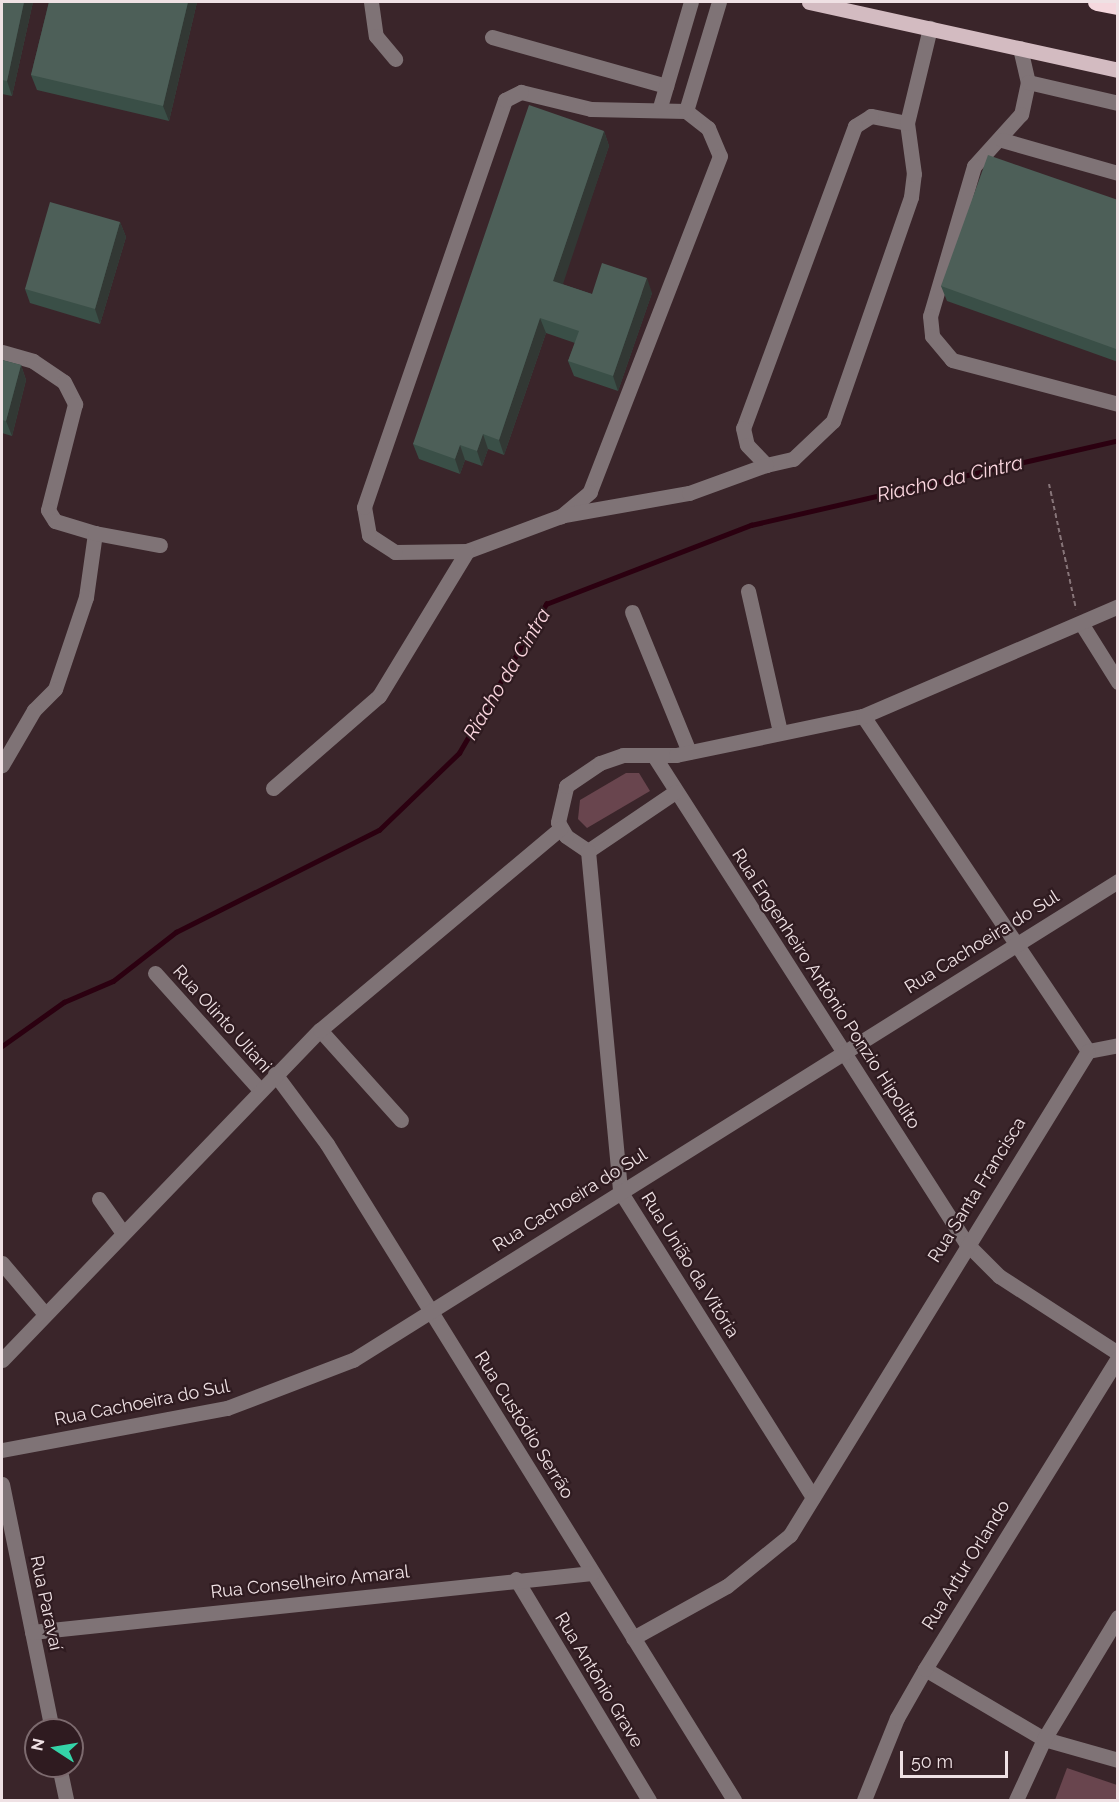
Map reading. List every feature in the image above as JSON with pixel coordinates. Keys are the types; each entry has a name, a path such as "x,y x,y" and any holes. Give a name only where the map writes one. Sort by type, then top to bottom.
{"highway":[{"path":"1097,2 1118,6"}],"main road":[{"path":"809,2 1116,69"}],"street":[{"path":"371,2 376,36 395,59"},
{"path":"660,107 691,2"},
{"path":"686,111 719,2"},
{"path":"561,516 590,492 604,461 720,156 708,128 686,111 660,107 591,108 521,92 505,100 364,507 369,535 395,552 467,551 561,516 689,493 766,465 793,459 833,421 911,197 914,174 907,123 930,28"},
{"path":"492,37 666,86"},
{"path":"1020,48 1028,82 1021,114 1002,140 974,166 930,316 932,336 952,360 1118,404"},
{"path":"1028,82 1118,103"},
{"path":"766,465 747,446 743,428 855,126 871,116 907,123"},
{"path":"1002,140 1118,173"},
{"path":"2,352 33,361 68,389 75,404 48,510 55,521 95,533 160,546"},
{"path":"2,765 34,710 55,689 86,597 95,533"},
{"path":"273,788 379,696 467,551"},
{"path":"748,591 780,732"},
{"path":"675,792 588,851 561,828 557,808 573,781 623,755 654,756 688,752 863,716 1118,606"},
{"path":"633,612 688,752"},
{"path":"1080,623 1118,682"},
{"path":"863,716 1017,940 1088,1051 1118,1045"},
{"name":"Rua Engenheiro Antônio Ponzio Hipolito","path":"654,756 966,1243 999,1276 1117,1361"},
{"path":"2,1360 275,1074 320,1030 561,828"},
{"name":"Rua União da Vitória","path":"588,851 620,1191 813,1497"},
{"name":"Rua Cachoeira do Sul","path":"2,1450 227,1408 353,1360 620,1191 844,1054 1017,940 1118,881"},
{"name":"Rua Olinto Uliani","path":"155,973 260,1090"},
{"path":"320,1030 401,1120"},
{"name":"Rua Santa Francisca","path":"633,1638 757,1566 790,1535 966,1243 1088,1051"},
{"name":"Rua Custódio Serrão","path":"275,1074 327,1144 734,1800"},
{"path":"99,1198 123,1233"},
{"path":"2,1263 45,1314"},
{"name":"Rua Artur Orlando","path":"864,1800 893,1728 925,1670 1117,1361"},
{"name":"Rua Paravaí","path":"2,1484 50,1718"},
{"name":"Rua Conselheiro Amaral","path":"32,1632 516,1579 592,1573"},
{"name":"Rua Antônio Grave","path":"516,1579 649,1800"},
{"path":"1016,1800 1044,1739 1117,1618"},
{"path":"925,1670 1044,1739 1118,1760"},
{"path":"61,1778 66,1800"}],"path":[{"path":"1049,484 1080,623"}],"shaded area":[{"path":"626,773 639,773 650,791 587,828 578,819 580,800"},
{"path":"1067,1768 1117,1785 1117,1800 1055,1800"}],"building":[{"path":"2,2 24,2 7,81 2,80"},
{"path":"49,2 188,2 163,106 31,75"},
{"path":"529,105 604,131 553,281 592,294 602,263 647,278 613,376 568,361 579,331 540,318 499,440 483,434 477,451 460,445 455,459 413,444"},
{"path":"988,155 1118,200 1118,343 1116,349 941,286"},
{"path":"50,202 120,222 95,309 25,289"},
{"path":"2,360 21,365 6,421 2,420"}],"waterway":[{"name":"Riacho da Cintra","path":"2,1046 64,1002 113,981 176,932 379,830 459,753 546,604 751,525 1118,440"}]}
